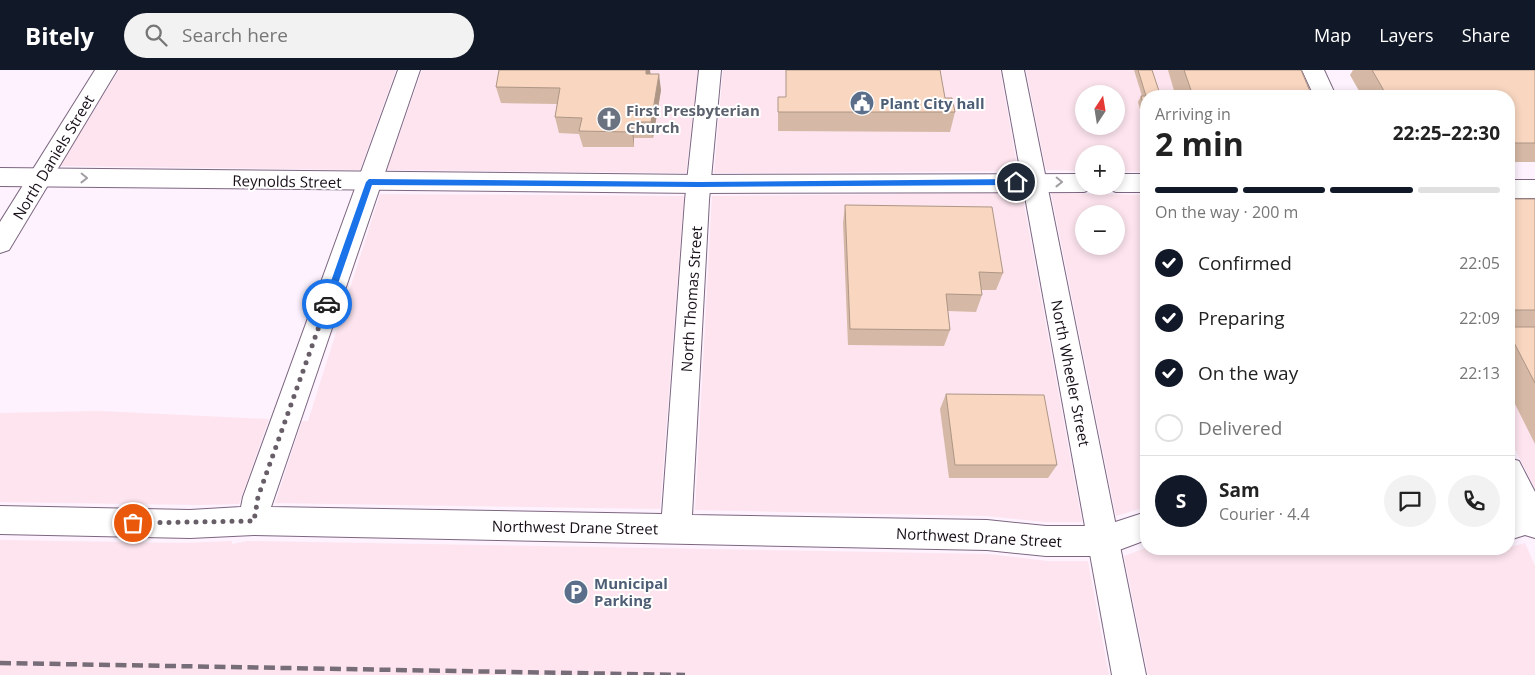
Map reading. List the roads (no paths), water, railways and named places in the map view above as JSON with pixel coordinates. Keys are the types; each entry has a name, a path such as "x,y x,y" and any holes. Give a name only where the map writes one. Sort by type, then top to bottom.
{"street":[{"name":"North Daniels Street","path":"0,243 106,70"},
{"path":"254,521 258,497 409,70"},
{"name":"North Thomas Street","path":"676,528 699,184 710,70"},
{"name":"North Wheeler Street","path":"1014,70 1129,675"},
{"path":"1313,70 1322,90"},
{"name":"Reynolds Street","path":"0,177 699,184 1075,183"},
{"path":"1125,183 1140,183"},
{"path":"1515,189 1535,189"},
{"path":"1515,490 1525,523"},
{"name":"Northwest Drane Street","path":"0,520 190,524 254,521 676,528 987,535 1046,542 1103,541 1140,528"}],"railway":[{"path":"0,663 685,675"}],"place":[{"name":"Plant City hall","path":"862,103"},
{"name":"First Presbyterian Church","path":"609,119"},
{"name":"Municipal Parking","path":"576,592"}]}
